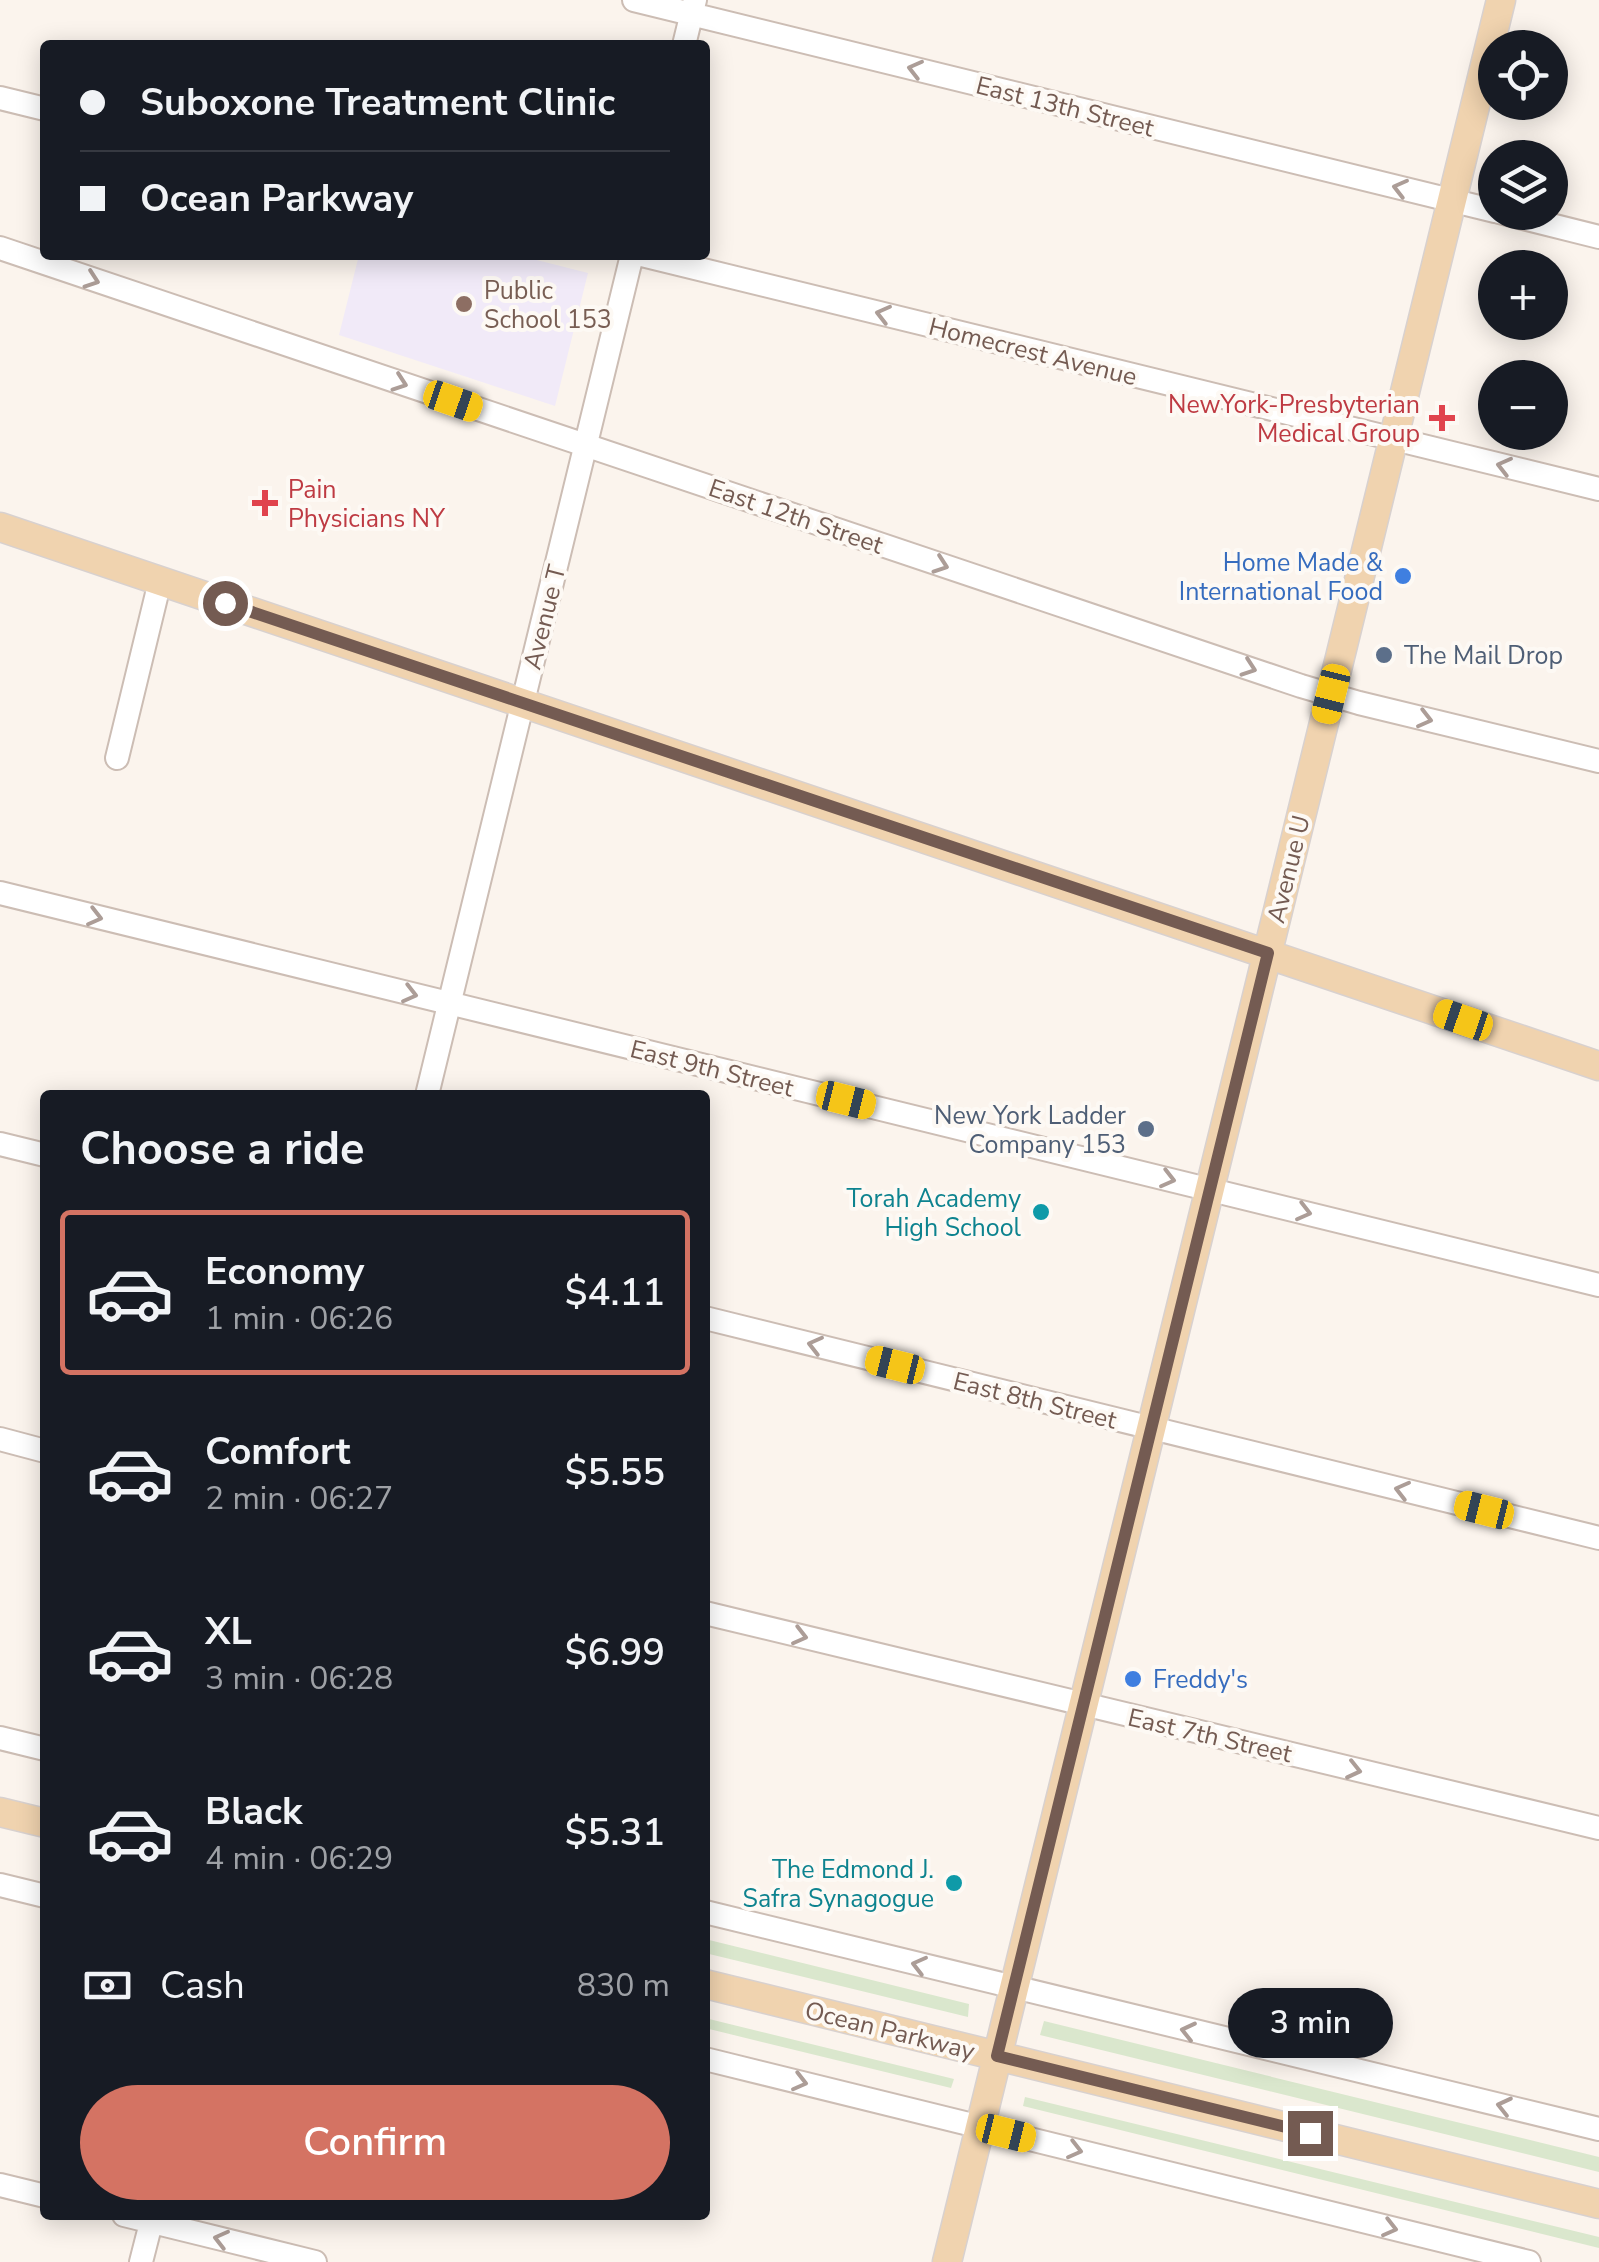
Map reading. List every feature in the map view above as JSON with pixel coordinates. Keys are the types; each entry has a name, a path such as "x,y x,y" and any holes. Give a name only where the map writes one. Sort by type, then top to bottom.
{"main road":[{"name":"Avenue U","path":"947,2262 1501,0"},
{"path":"0,527 1599,1066"},
{"path":"0,1812 40,1821"},
{"name":"Ocean Parkway","path":"710,1985 1599,2204"}],"street":[{"name":"East 13th Street","path":"634,0 693,7 1478,207"},
{"path":"685,40 693,7"},
{"path":"0,98 40,108"},
{"name":"East 13th Street","path":"1568,229 1599,237"},
{"name":"East 12th Street","path":"0,248 1331,694 1599,761"},
{"name":"Avenue T","path":"427,1090 631,260"},
{"name":"Homecrest Avenue","path":"662,260 1599,489"},
{"path":"117,758 160,581"},
{"name":"East 9th Street","path":"0,894 1599,1285"},
{"path":"0,1144 40,1154"},
{"name":"East 8th Street","path":"710,1319 1599,1538"},
{"path":"0,1439 40,1449"},
{"name":"East 7th Street","path":"710,1614 1599,1828"},
{"path":"0,1738 40,1749"},
{"path":"0,1885 40,1895"},
{"path":"710,1913 1599,2129"},
{"path":"710,2060 1530,2262"},
{"path":"0,2184 40,2195"},
{"path":"141,2262 152,2220"},
{"path":"159,2220 316,2262"}],"shaded area":[{"name":"Public School 153","path":"358,260 537,260 588,273 555,406 339,335"}],"green space":[{"path":"710,1940 969,2004 968,2017 710,1954"},
{"path":"710,2019 954,2079 951,2088 710,2029"},
{"path":"1044,2021 1599,2157 1599,2172 1040,2035"},
{"path":"1025,2097 1599,2237 1599,2248 1023,2106"}],"place":[{"name":"Public School 153","path":"464,304"},
{"name":"NewYork-Presbyterian Medical Group","path":"1442,418"},
{"name":"Pain Physicians NY","path":"265,503"},
{"name":"Home Made & International Food","path":"1403,576"},
{"name":"The Mail Drop","path":"1384,655"},
{"name":"New York Ladder Company 153","path":"1146,1129"},
{"name":"Torah Academy High School","path":"1041,1212"},
{"name":"Freddy's","path":"1133,1679"},
{"name":"The Edmond J. Safra Synagogue","path":"954,1883"}],"route":[{"path":"225,603 1268,953 997,2056 1310,2133"}]}
